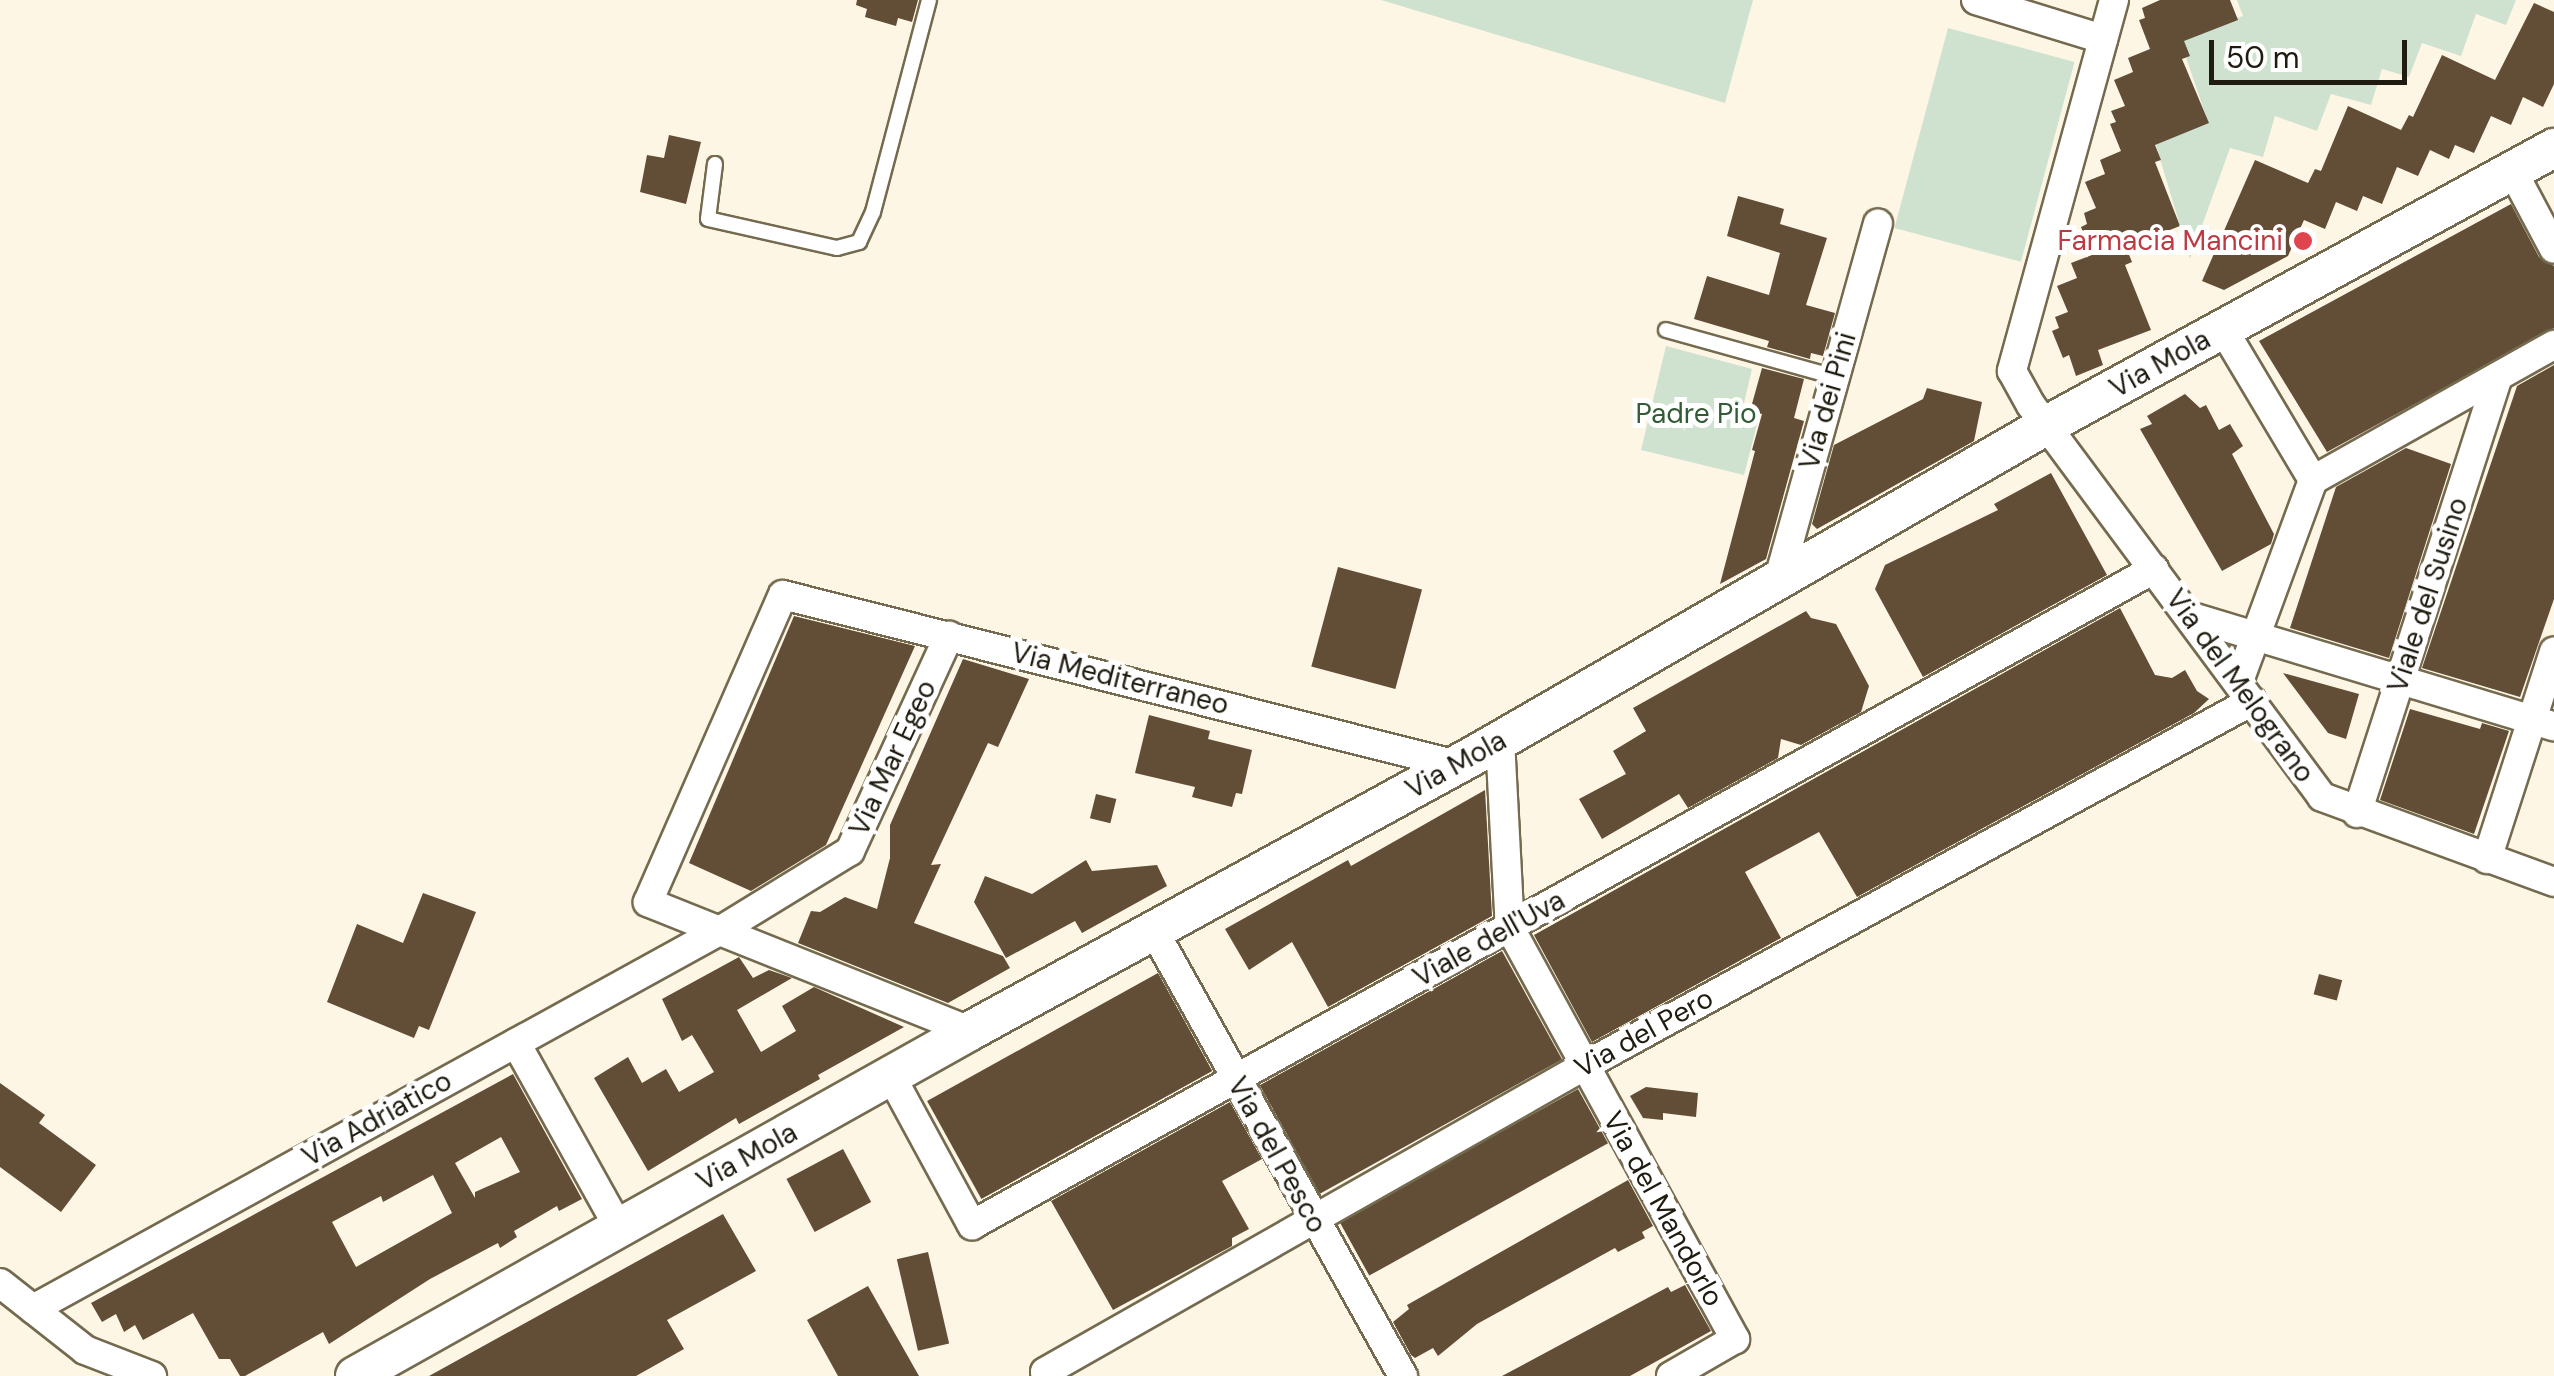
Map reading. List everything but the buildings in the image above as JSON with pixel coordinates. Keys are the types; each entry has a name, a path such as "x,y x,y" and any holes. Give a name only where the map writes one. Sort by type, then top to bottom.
{"main road":[{"name":"Via Mola","path":"355,1376 970,1031 1457,765 2048,425 2554,148"}],"street":[{"path":"1976,0 2103,38"},
{"name":"Via del Melograno","path":"2114,0 2012,371 2322,797 2554,882"},
{"path":"2512,170 2554,249"},
{"name":"Via dei Pini","path":"1779,578 1878,224"},
{"path":"2223,329 2313,480"},
{"path":"2246,691 2255,637 2313,480 2554,345"},
{"name":"Viale del Susino","path":"2357,812 2498,377"},
{"name":"Viale dell'Uva","path":"891,1076 972,1226 2154,569"},
{"name":"Via Mediterraneo","path":"721,930 648,902 783,595 1457,765"},
{"path":"2192,617 2543,722"},
{"name":"Via Mar Egeo","path":"721,930 850,852 949,636"},
{"path":"2488,859 2543,722 2554,652"},
{"name":"Via del Pero","path":"1047,1376 1045,1372 2246,691"},
{"name":"Via del Mandorlo","path":"1500,740 1510,928 1735,1339 1671,1376"},
{"path":"721,930 970,1031"},
{"name":"Via Adriatico","path":"33,1309 721,930"},
{"name":"Via del Pesco","path":"1154,932 1404,1376"},
{"path":"516,1043 619,1228"},
{"path":"0,1284 86,1350 152,1376"}],"lane":[{"path":"716,164 708,219 837,248 859,242 873,212 929,0"},
{"path":"1666,330 1835,377"}],"green space":[{"path":"1381,0 1753,0 1725,103"},
{"path":"2237,0 2516,0 2506,25 2476,14 2461,56 2422,43 2409,77 2382,69 2371,105 2331,94 2317,131 2275,116 2263,157 2230,148 2190,259 2155,142 2206,116 2179,37 2243,16"},
{"path":"1948,28 2075,62 2021,262 1894,228"},
{"name":"Padre Pio","path":"1666,346 1752,369 1742,412 1759,417 1744,475 1641,450"}],"place":[{"name":"Farmacia Mancini","path":"2303,241"}]}
